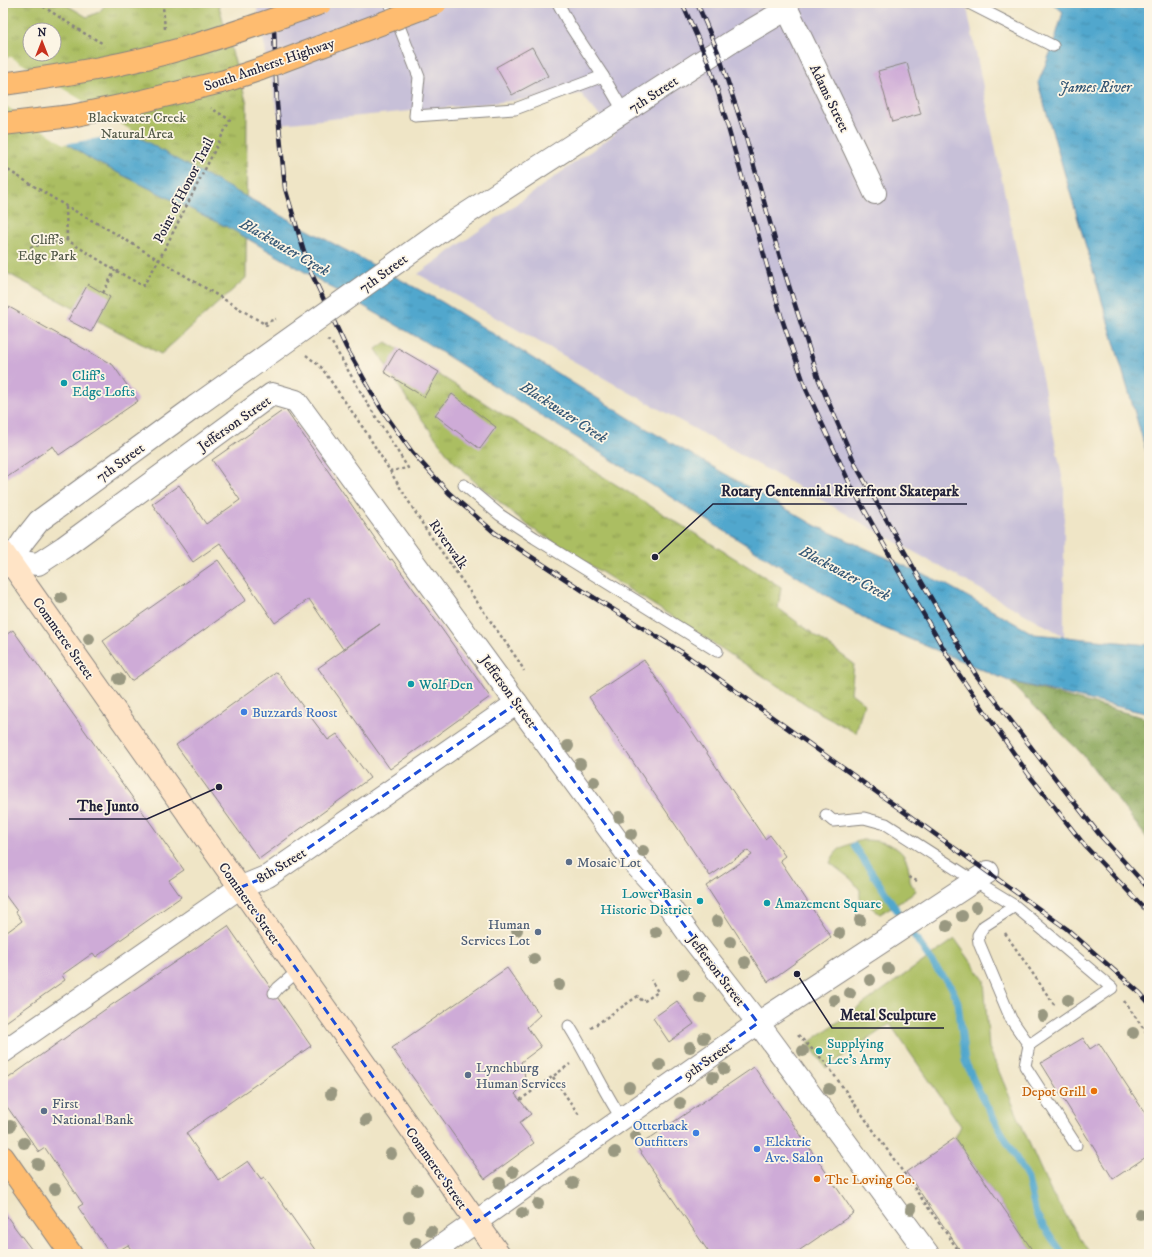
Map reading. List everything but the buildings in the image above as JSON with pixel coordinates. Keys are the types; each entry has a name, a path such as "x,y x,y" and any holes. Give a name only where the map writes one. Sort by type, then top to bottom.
{"main road":[{"path":"3,84 118,65 187,47 321,3"},
{"name":"South Amherst Highway","path":"3,124 71,116 135,103 225,81 268,67 436,3"},
{"path":"3,1157 71,1254"}],"street":[{"name":"7th Street","path":"5,560 39,521 196,406 452,223 788,6"},
{"name":"Adams Street","path":"788,6 875,193"},
{"name":"Jefferson Street","path":"5,560 38,564 69,543 272,394 296,401 634,862 654,885 691,937 758,1023 928,1254"},
{"name":"Commerce Street","path":"5,560 499,1254"},
{"name":"8th Street","path":"3,1052 239,888 268,876 517,703"},
{"name":"9th Street","path":"430,1254 758,1023 933,910 982,876"}],"lane":[{"path":"390,3 419,77 415,116 515,109 603,76"},
{"path":"558,3 569,24 603,76 624,112"},
{"path":"969,3 1053,46"},
{"path":"464,485 500,515 535,538 717,651"},
{"path":"826,815 833,821 864,818 886,824 982,876 1112,988 1029,1046 1025,1066 1076,1145"},
{"path":"1015,906 984,926 978,935 978,939 1011,1019 1029,1046"},
{"path":"274,993 298,971"},
{"path":"571,1030 607,1096 622,1119"}],"path":[{"name":"Point of Honor Trail","path":"115,270 144,286 159,260 225,129"},
{"path":"3,167 273,329"},
{"path":"66,206 67,240"},
{"path":"30,248 67,240 115,270 103,293"},
{"path":"264,323 278,318"},
{"path":"327,339 332,343 408,468 390,471"},
{"name":"Riverwalk","path":"303,353 321,367 366,432 425,528 520,663"},
{"path":"909,877 917,881"},
{"path":"1001,926 1058,1010"},
{"path":"571,1030 582,1034 638,996 643,1002 658,992 651,980"},
{"path":"1124,1000 1149,1036"},
{"path":"792,1030 825,1062 961,1254"},
{"path":"520,1100 570,1065"},
{"path":"553,1077 580,1115"}],"highlighted area":[{"path":"517,703 633,862 654,885 758,1023 476,1222 239,888 268,876"}],"shaded area":[{"path":"256,3 966,3 1064,486 1064,636 418,274 615,134 581,94 280,124"}],"green space":[{"name":"Blackwater Creek Natural Area","path":"3,3 63,3 87,17 99,12 107,3 218,3 247,104 246,278 161,354 3,271"},
{"path":"386,342 781,587 778,608 854,664 851,693 864,703 856,733 813,709 695,631 530,527 475,482 452,460 407,399 376,349"},
{"path":"1009,681 1149,719 1149,841 1084,756"},
{"path":"862,840 886,843 899,850 907,862 910,881 916,891 880,914 860,899 860,890 851,879 830,863 842,847"},
{"path":"955,939 984,980 989,1048 1033,1152 1051,1192 1091,1254 1035,1254 955,1138 961,1126 890,1024 826,1068 808,1043"}],"water":[{"name":"James River","path":"1052,3 1149,3 1149,461 1038,83 1053,46 1063,12"},
{"name":"Blackwater Creek","path":"3,55 174,158 442,302 647,429 816,526 945,584 1034,634 1149,645 1149,714 1009,681 874,624 422,340 231,229 92,160 3,102"}],"pier":[{"path":"11,57 134,132 64,144 3,104 3,58"}],"waterway":[{"path":"854,846 936,968 951,986 958,1002 965,1061 978,1090 1028,1179 1036,1214 1063,1254"}],"railway":[{"path":"273,3 277,104 285,188 309,268 346,347 380,407 412,452 449,493 495,533 585,592 683,653 1067,929 1140,993 1149,1003"},
{"path":"682,3 707,59 718,92 782,319 806,389 850,484 956,670 1029,775 1086,847 1149,913"},
{"path":"697,3 718,52 744,131 781,261 819,380 856,466 976,675 1099,834 1149,889"}],"place":[{"name":"Cliff's Edge Lofts","path":"64,383"},
{"name":"Rotary Centennial Riverfront Skatepark","path":"655,557"},
{"name":"Wolf Den","path":"411,684"},
{"name":"Buzzards Roost","path":"244,712"},
{"name":"The Junto","path":"219,787"},
{"name":"Mosaic Lot","path":"569,862"},
{"name":"Lower Basin Historic District","path":"700,901"},
{"name":"Amazement Square","path":"767,903"},
{"name":"Human Services Lot","path":"538,932"},
{"name":"Metal Sculpture","path":"797,974"},
{"name":"Supplying Lee's Army","path":"819,1051"},
{"name":"Lynchburg Human Services","path":"468,1075"},
{"name":"Depot Grill","path":"1094,1091"},
{"name":"First National Bank","path":"44,1111"},
{"name":"Otterback Outfitters","path":"696,1133"},
{"name":"Elektric Ave. Salon","path":"757,1149"},
{"name":"The Loving Co.","path":"817,1179"}],"park label":[{"name":"Cliff's Edge Park","path":"47,248"}]}
